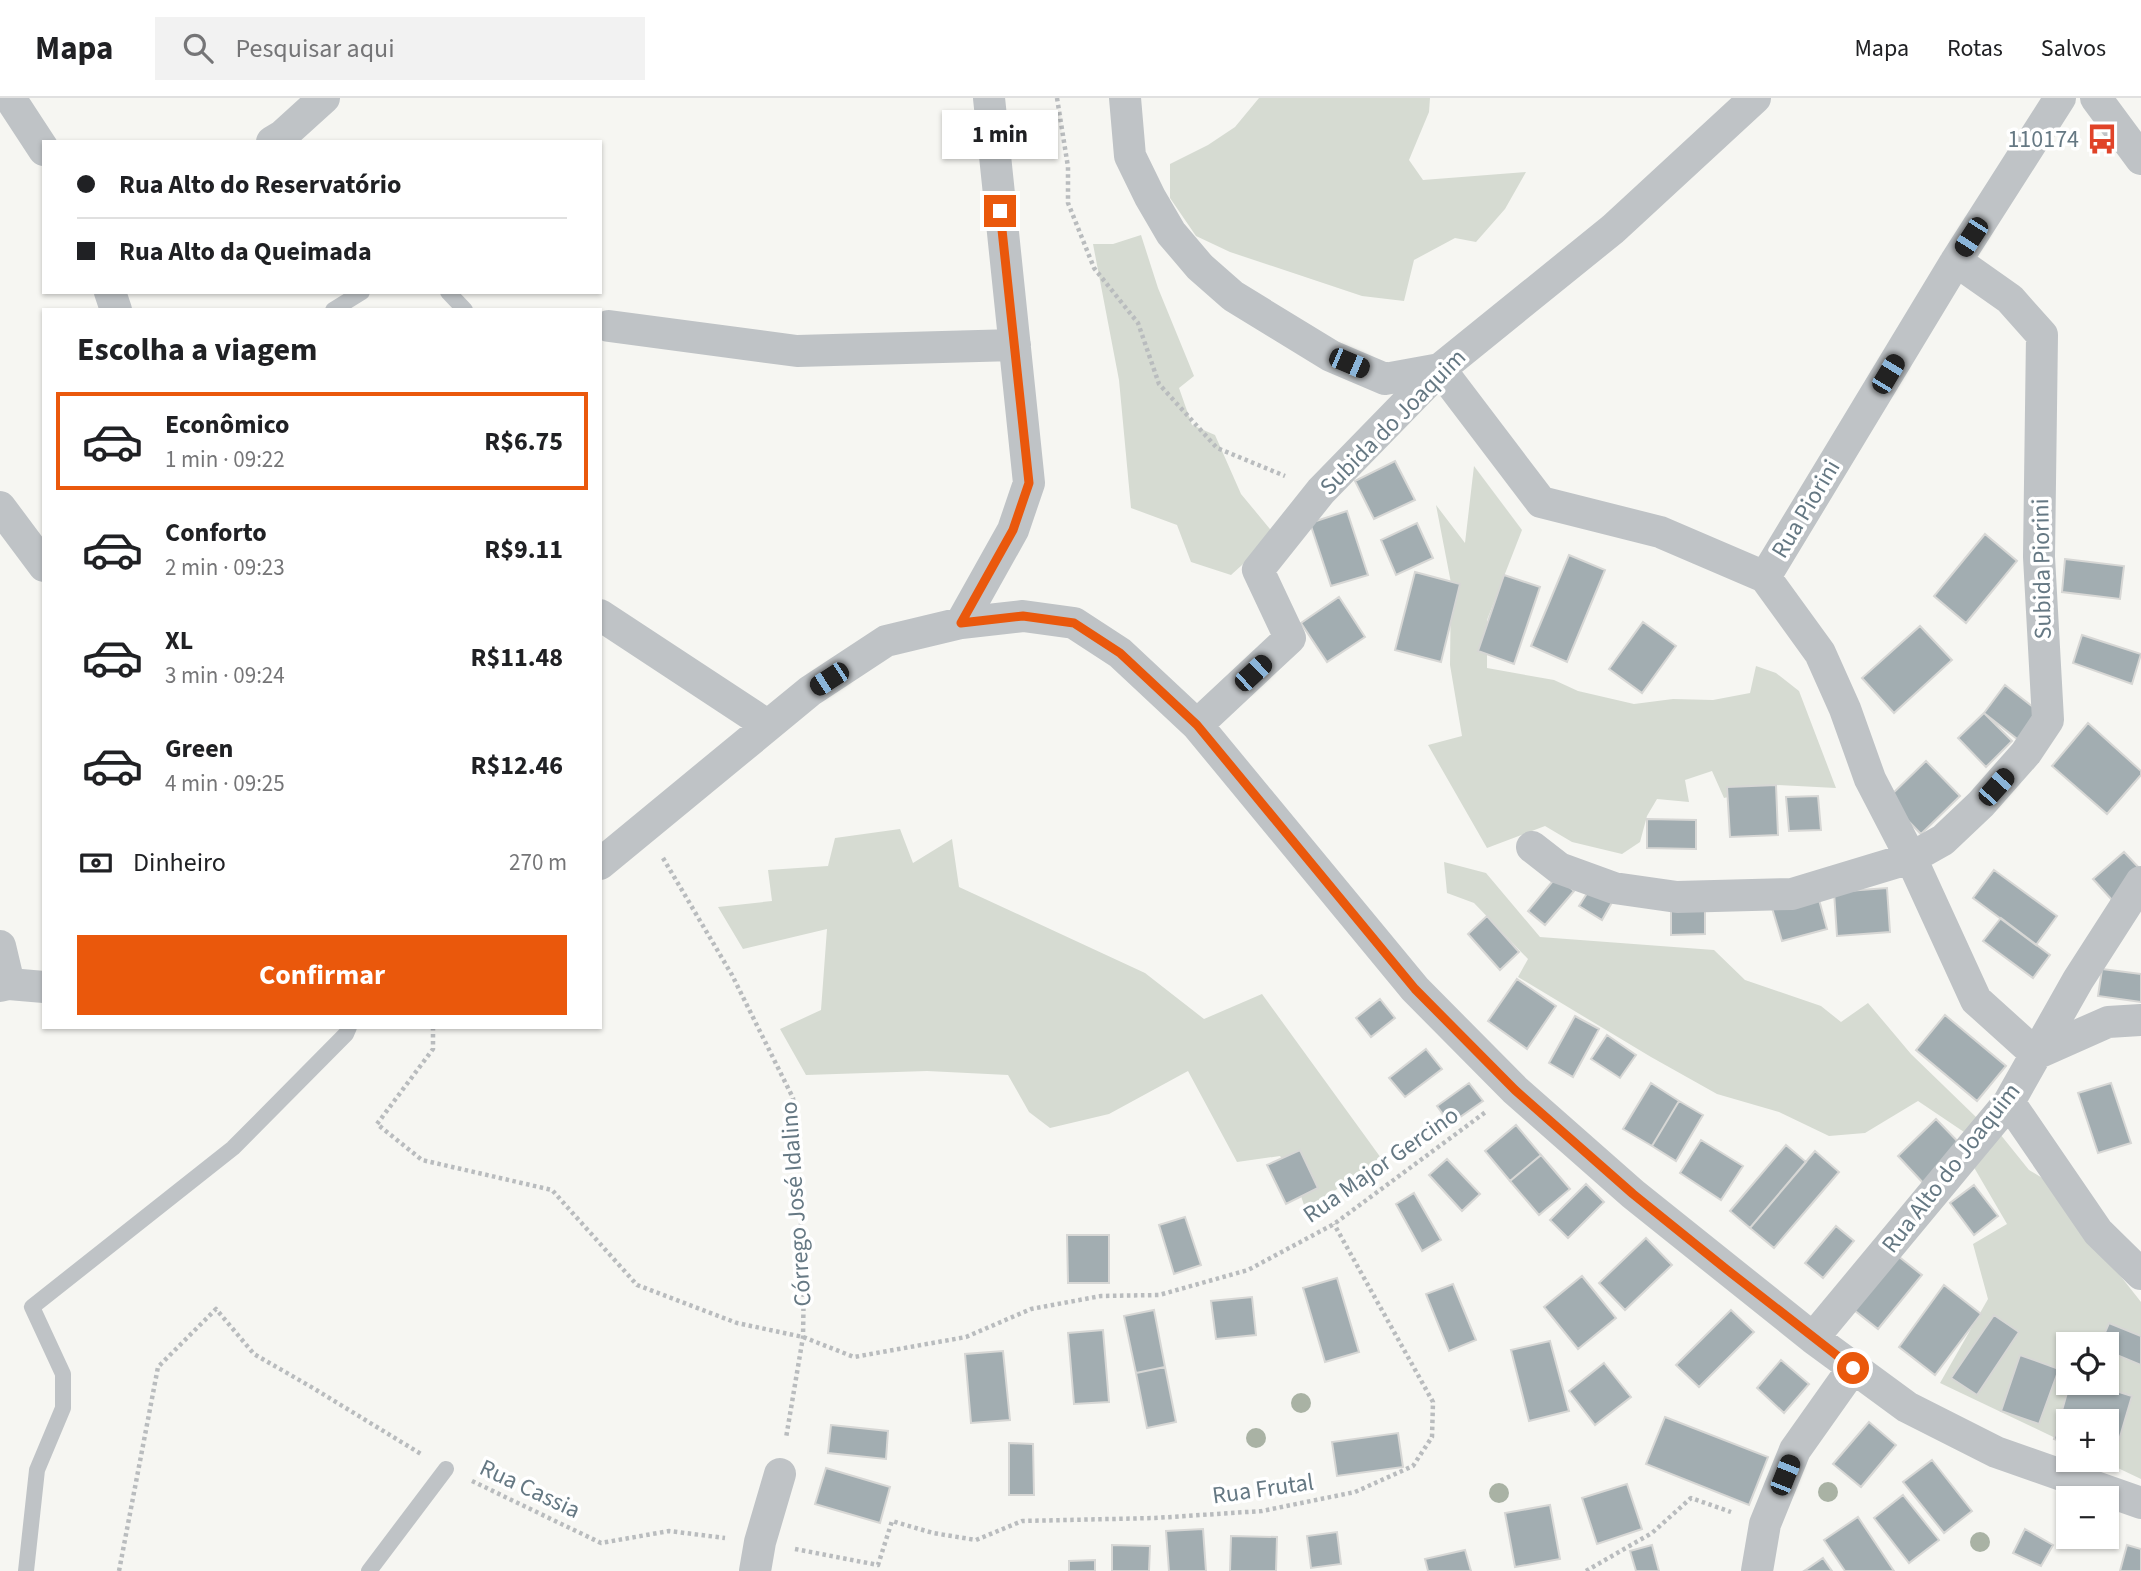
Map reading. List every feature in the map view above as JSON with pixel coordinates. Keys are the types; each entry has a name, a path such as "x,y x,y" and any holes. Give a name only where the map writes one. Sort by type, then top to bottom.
{"street":[{"path":"10,98 42,147"},
{"path":"275,140 324,98"},
{"path":"961,623 1013,530 1029,483 989,98"},
{"path":"1125,98 1130,156 1150,197 1171,233 1200,267 1233,296 1331,356 1385,379 1440,369"},
{"name":"Subida do Joaquim","path":"1197,725 1290,638 1258,570 1321,491 1440,369 1614,229 1755,98"},
{"name":"Rua Piorini","path":"1440,369 1541,502 1660,532 1765,577 1956,261 2060,98"},
{"path":"2096,98 2141,159"},
{"name":"Subida Piorini","path":"1532,848 1559,868 1614,888 1677,897 1792,894 1911,858 1943,840 1981,804 2026,753 2048,720 2039,557 2042,335 2010,299 1956,261"},
{"path":"605,331 797,351 1015,345"},
{"path":"0,507 42,563"},
{"path":"1765,577 1820,653 1845,709 1870,779 1911,858 1976,1000 2036,1054 2108,1022 2141,1020"},
{"path":"602,616 767,725"},
{"path":"602,862 810,691 886,641 961,623 1023,616 1074,623 1120,653 1197,725 1415,989 1515,1090 1633,1194 1907,1408 1996,1452 2141,1503"},
{"name":"Rua Alto do Joaquim","path":"1814,1338 2009,1102 2078,980 2141,882"},
{"path":"0,947 4,985 42,987"},
{"path":"2009,1102 2098,1232 2141,1274"},
{"path":"1757,1571 1765,1524 1795,1450 1853,1368"},
{"path":"757,1557 780,1474"}],"lane":[{"path":"336,308 359,294"},
{"path":"450,294 463,308"},
{"path":"26,1571 37,1470 63,1408 63,1374 33,1307 233,1148 348,1029"},
{"path":"369,1571 446,1469"}],"path":[{"path":"1057,98 1068,167 1068,203 1094,268 1138,323 1159,384 1217,447 1321,491"},
{"name":"Córrego José Idalino","path":"645,827 732,975 793,1098 804,1276 803,1337 780,1474"},
{"name":"Rua Major Gercino","path":"433,1029 433,1049 377,1124 422,1160 552,1190 637,1285 737,1324 803,1337 854,1357 966,1337 1031,1309 1101,1296 1159,1295 1248,1270 1334,1224 1515,1090"},
{"name":"Rua Frutal","path":"878,1565 892,1521 933,1533 976,1540 1022,1521 1155,1518 1262,1511 1355,1492 1413,1466 1432,1437 1433,1402 1334,1224"},
{"name":"Rua Cassia","path":"119,1571 158,1367 216,1309 254,1354 446,1469 601,1543 668,1531 757,1557 878,1565"},
{"path":"1586,1571 1652,1534 1691,1498 1765,1524"}],"shaded area":[{"path":"1259,98 1430,98 1429,112 1409,160 1423,180 1526,172 1505,209 1476,242 1455,238 1414,260 1404,301 1362,296 1230,252 1196,236 1170,198 1170,164 1208,145 1235,127"},
{"path":"1141,235 1158,288 1194,376 1179,388 1192,425 1215,435 1241,494 1275,535 1231,575 1191,562 1177,525 1131,508 1119,380 1093,244 1113,244"},
{"path":"1474,466 1522,530 1487,620 1487,668 1554,680 1578,691 1634,704 1673,699 1713,700 1750,693 1756,666 1776,673 1799,691 1836,788 1776,785 1724,798 1712,771 1685,780 1689,802 1657,799 1647,816 1640,842 1622,854 1572,842 1545,826 1487,848 1428,745 1462,736 1450,665 1451,583 1436,505 1465,543"},
{"path":"900,829 913,863 952,839 959,887 1145,973 1204,1019 1262,994 1381,1158 1306,1211 1295,1178 1280,1156 1237,1162 1188,1071 1109,1114 1050,1128 1029,1112 1008,1075 927,1071 806,1075 780,1029 821,1010 827,929 743,949 718,907 772,901 768,870 828,866 835,838"},
{"path":"1444,862 1486,873 1540,937 1714,950 1745,980 1821,1006 1841,1022 1868,1003 1911,1054 1977,1118 1964,1132 1918,1101 1865,1133 1829,1136 1779,1112 1717,1094 1518,977 1528,959 1474,903 1447,893"},
{"path":"2000,1134 2029,1170 2044,1179 2141,1302 2141,1479 2119,1469 2119,1409 2056,1409 2056,1438 1940,1383 1988,1299 1973,1244 2007,1224 1972,1164"}],"building":[{"path":"1395,461 1415,500 1374,519 1355,481"},
{"path":"1347,511 1368,575 1331,586 1310,523"},
{"path":"1417,523 1433,558 1396,575 1381,540"},
{"path":"1985,534 2017,561 1966,623 1934,596"},
{"path":"1569,555 1605,570 1567,662 1531,646"},
{"path":"2065,559 2124,566 2120,599 2062,592"},
{"path":"1415,572 1460,584 1441,662 1395,650"},
{"path":"1504,575 1540,587 1514,664 1478,651"},
{"path":"1339,597 1365,637 1327,662 1301,623"},
{"path":"1643,622 1676,646 1642,693 1609,669"},
{"path":"1920,626 1952,660 1894,713 1862,678"},
{"path":"2082,635 2141,654 2132,684 2073,663"},
{"path":"2005,685 2042,714 2021,742 1984,713"},
{"path":"1984,713 2012,741 1986,767 1958,738"},
{"path":"2088,723 2141,771 2141,775 2107,814 2052,766"},
{"path":"1926,761 1960,796 1921,834 1887,799"},
{"path":"1776,785 1778,835 1730,837 1727,787"},
{"path":"1818,796 1821,830 1789,831 1786,797"},
{"path":"1647,819 1696,820 1696,849 1647,848"},
{"path":"2124,852 2141,870 2112,900 2093,879"},
{"path":"1994,870 2057,916 2036,945 1973,898"},
{"path":"1557,876 1574,891 1545,925 1528,911"},
{"path":"1593,884 1615,897 1602,920 1579,906"},
{"path":"1887,888 1890,932 1837,936 1834,892"},
{"path":"1818,896 1827,929 1782,941 1772,908"},
{"path":"1671,911 1705,911 1705,934 1671,935"},
{"path":"1487,916 1519,952 1500,970 1468,934"},
{"path":"2001,918 2050,955 2033,978 1983,941"},
{"path":"2102,969 2141,974 2141,1002 2098,996"},
{"path":"1517,979 1556,1006 1527,1049 1488,1021"},
{"path":"1380,999 1395,1018 1371,1037 1356,1018"},
{"path":"1945,1015 2006,1066 1977,1101 1916,1050"},
{"path":"1575,1016 1599,1029 1573,1077 1549,1063"},
{"path":"1607,1035 1636,1055 1620,1078 1591,1059"},
{"path":"1426,1049 1442,1069 1405,1097 1389,1078"},
{"path":"1469,1083 1483,1101 1450,1124 1437,1106"},
{"path":"1651,1083 1679,1101 1652,1146 1623,1129"},
{"path":"2111,1083 2131,1143 2098,1153 2078,1093"},
{"path":"1679,1101 1703,1115 1676,1161 1652,1146"},
{"path":"1936,1119 1964,1148 1926,1186 1898,1156"},
{"path":"1516,1125 1541,1155 1510,1181 1485,1151"},
{"path":"1701,1140 1743,1166 1721,1200 1680,1173"},
{"path":"1786,1145 1806,1162 1750,1228 1730,1211"},
{"path":"1300,1150 1318,1188 1286,1204 1267,1165"},
{"path":"1815,1151 1839,1172 1774,1248 1750,1228"},
{"path":"1541,1155 1570,1189 1539,1215 1510,1181"},
{"path":"1447,1159 1480,1194 1462,1211 1429,1175"},
{"path":"1586,1184 1604,1202 1568,1238 1550,1220"},
{"path":"1974,1185 1998,1216 1974,1235 1950,1203"},
{"path":"1414,1193 1441,1240 1422,1251 1396,1204"},
{"path":"1185,1217 1201,1265 1174,1274 1159,1225"},
{"path":"1836,1226 1854,1241 1823,1278 1805,1263"},
{"path":"1067,1235 1109,1235 1109,1283 1068,1283"},
{"path":"1646,1238 1672,1265 1625,1310 1599,1283"},
{"path":"1898,1256 1922,1275 1878,1329 1854,1310"},
{"path":"1582,1276 1616,1318 1578,1349 1544,1307"},
{"path":"1337,1278 1359,1352 1325,1362 1303,1288"},
{"path":"1453,1284 1476,1340 1449,1351 1426,1294"},
{"path":"1944,1285 1981,1314 1935,1375 1899,1347"},
{"path":"1252,1297 1256,1335 1216,1339 1211,1301"},
{"path":"1154,1310 1165,1367 1136,1373 1124,1316"},
{"path":"1731,1310 1754,1332 1699,1387 1676,1365"},
{"path":"1994,1315 2019,1332 1977,1395 1951,1378"},
{"path":"2109,1323 2141,1336 2141,1365 2119,1356 2119,1332 2105,1332"},
{"path":"1103,1330 1109,1402 1074,1404 1068,1333"},
{"path":"1550,1341 1569,1411 1529,1421 1511,1350"},
{"path":"1003,1351 1010,1420 971,1423 965,1354"},
{"path":"2020,1355 2056,1368 2056,1377 2039,1424 2001,1411"},
{"path":"1781,1360 1809,1384 1784,1413 1757,1388"},
{"path":"1604,1363 1631,1397 1595,1425 1569,1391"},
{"path":"1165,1367 1176,1422 1147,1428 1136,1373"},
{"path":"2119,1392 2132,1396 2119,1440 2119,1409 2062,1409 2066,1395 2119,1395"},
{"path":"1665,1417 1768,1457 1749,1505 1646,1464"},
{"path":"1869,1422 1896,1445 1861,1487 1833,1464"},
{"path":"831,1425 888,1431 886,1459 828,1453"},
{"path":"1398,1433 1403,1467 1337,1476 1332,1442"},
{"path":"1009,1443 1033,1444 1034,1495 1009,1495"},
{"path":"1932,1460 1972,1511 1944,1533 1903,1482"},
{"path":"826,1468 890,1487 880,1523 815,1504"},
{"path":"1627,1484 1642,1529 1597,1544 1582,1498"},
{"path":"1903,1495 1939,1540 1909,1563 1874,1518"},
{"path":"1550,1505 1560,1559 1515,1567 1505,1513"},
{"path":"1858,1517 1894,1571 1845,1571 1824,1540"},
{"path":"1203,1529 1206,1571 1169,1571 1166,1531"},
{"path":"2025,1529 2053,1545 2041,1566 2013,1553"},
{"path":"1337,1532 1341,1564 1311,1568 1307,1536"},
{"path":"1231,1536 1277,1537 1276,1571 1230,1571"},
{"path":"1112,1545 1150,1546 1149,1571 1112,1571"},
{"path":"1652,1545 1659,1571 1636,1571 1630,1551"},
{"path":"2127,1545 2141,1549 2141,1571 2120,1571"},
{"path":"1465,1550 1471,1571 1428,1571 1425,1559"},
{"path":"1823,1558 1832,1571 1804,1571"},
{"path":"1095,1560 1095,1571 1069,1571 1069,1561"}],"place":[{"name":"110174","path":"2102,139"}],"route":[{"path":"1000,211 1029,483 1013,530 961,623 1023,616 1074,623 1120,653 1197,725 1415,989 1515,1090 1633,1194 1853,1368"}]}
